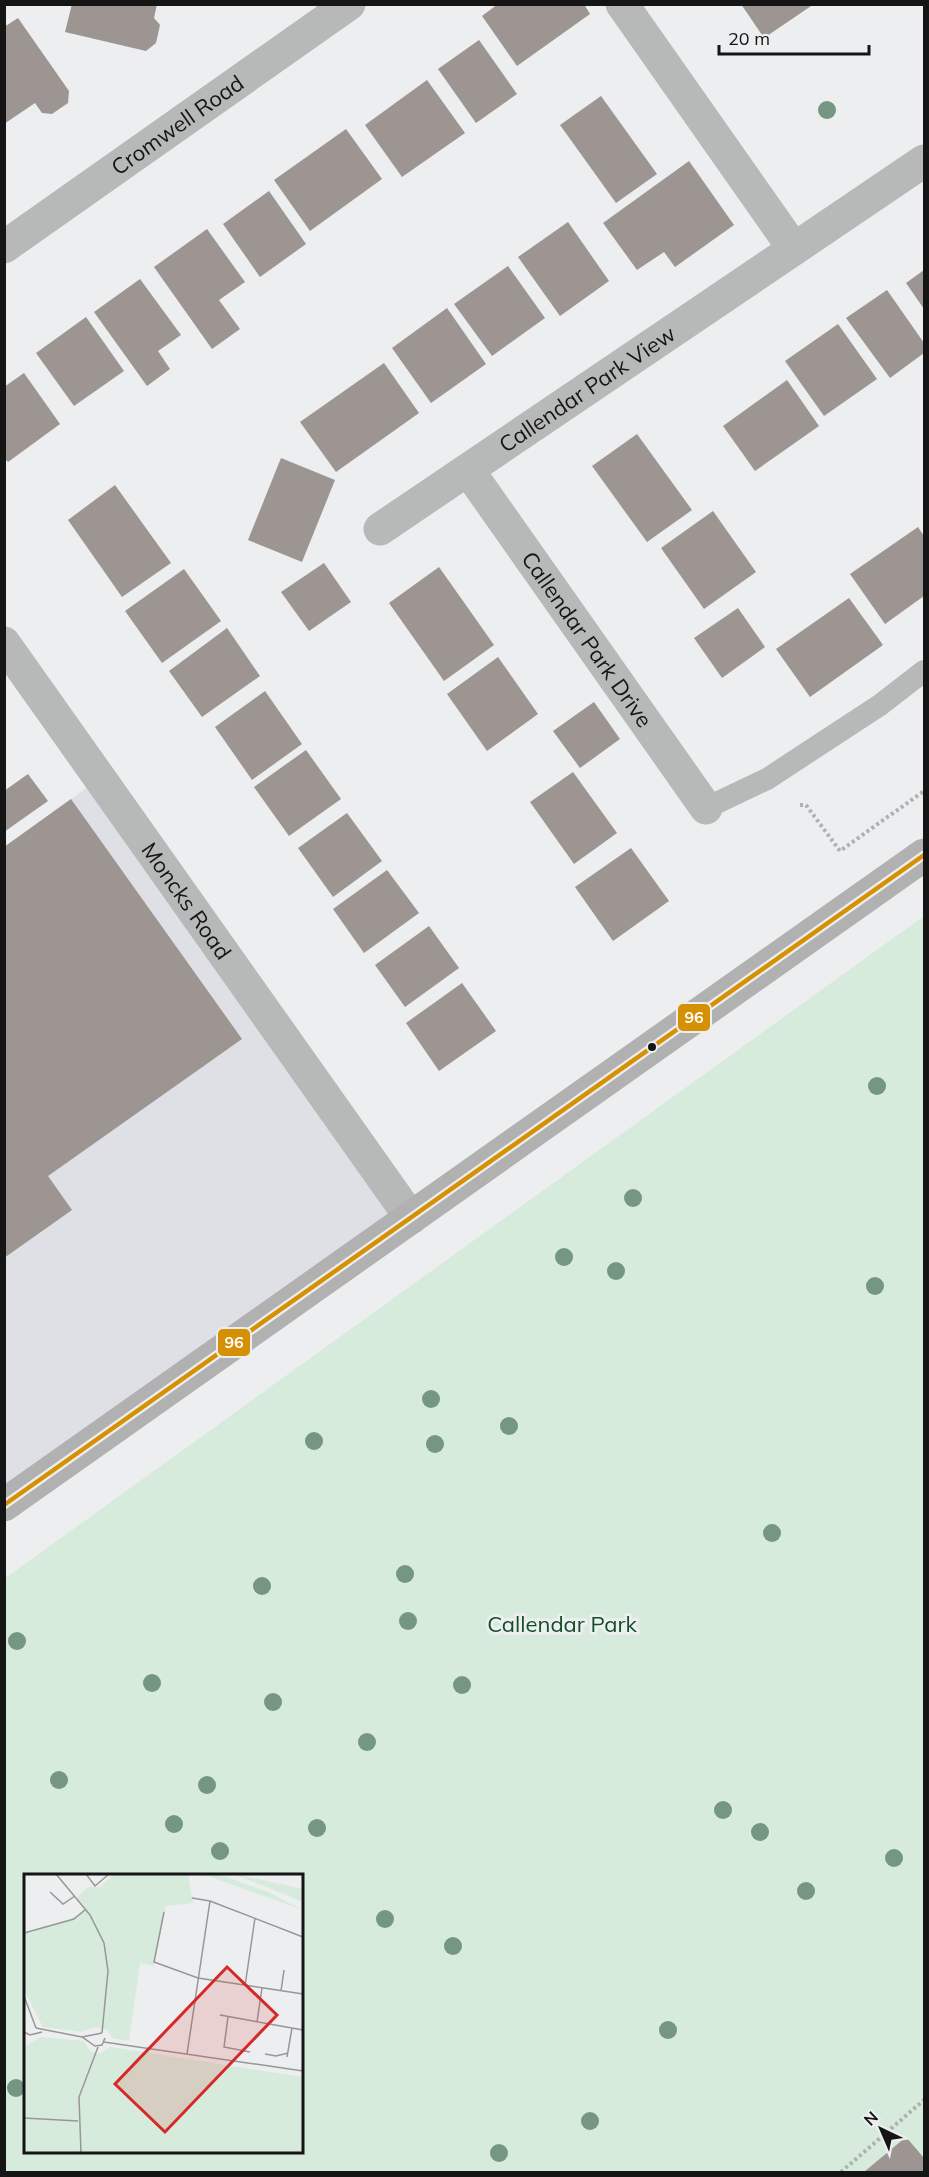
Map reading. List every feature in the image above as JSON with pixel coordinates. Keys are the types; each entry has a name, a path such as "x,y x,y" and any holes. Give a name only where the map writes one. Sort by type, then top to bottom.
{"main road":[{"path":"4,1505 924,855"}],"street":[{"path":"622,4 794,249"},
{"name":"Cromwell Road","path":"4,247 338,7"},
{"name":"Callendar Park View","path":"380,529 924,161"},
{"name":"Callendar Park Drive","path":"468,470 706,808"},
{"name":"Moncks Road","path":"4,643 411,1218"}],"lane":[{"path":"706,808 767,779 880,705 924,671"}],"path":[{"path":"791,803 806,805 840,851 924,791"},
{"path":"841,2172 924,2100"}],"shaded area":[{"path":"106,774 411,1218 4,1505 4,847"}],"green space":[{"name":"Callendar Park","path":"924,916 924,2172 5,2172 4,1579"}],"building":[{"path":"72,4 157,4 154,18 160,25 156,43 146,51 65,32"},
{"path":"498,4 584,4 590,14 517,66 482,16"},
{"path":"741,4 814,4 764,38"},
{"path":"18,18 69,91 68,103 52,114 42,113 35,103 4,124 4,27"},
{"path":"479,40 517,94 476,123 438,69"},
{"path":"427,80 465,133 402,177 365,125"},
{"path":"601,96 657,174 616,203 560,125"},
{"path":"346,129 382,179 310,231 274,180"},
{"path":"689,161 734,225 675,267 664,252 637,270 603,223"},
{"path":"269,191 306,244 260,277 223,224"},
{"path":"568,222 609,281 560,316 518,257"},
{"path":"207,229 245,282 219,300 240,329 212,349 154,267"},
{"path":"508,266 545,318 492,356 454,304"},
{"path":"924,270 924,309 906,283"},
{"path":"140,279 181,335 158,351 170,369 147,386 94,312"},
{"path":"887,290 924,343 924,353 890,378 846,318"},
{"path":"447,308 486,364 431,403 392,348"},
{"path":"86,317 124,371 74,406 36,353"},
{"path":"838,324 877,379 824,416 785,361"},
{"path":"384,363 419,413 336,472 300,422"},
{"path":"24,373 60,424 8,462 4,458 4,387"},
{"path":"787,380 819,426 755,471 723,426"},
{"path":"637,434 692,510 647,542 592,466"},
{"path":"281,458 335,480 302,562 248,540"},
{"path":"115,485 171,563 122,597 68,520"},
{"path":"713,511 756,572 704,609 661,548"},
{"path":"918,527 924,536 924,596 885,624 850,574"},
{"path":"324,563 351,602 309,631 281,592"},
{"path":"439,567 494,645 444,681 389,603"},
{"path":"184,569 221,621 162,663 125,611"},
{"path":"849,598 883,645 810,697 776,649"},
{"path":"738,608 765,647 722,678 694,638"},
{"path":"227,628 260,676 202,717 169,671"},
{"path":"498,657 538,714 487,751 447,694"},
{"path":"265,691 302,744 252,780 215,727"},
{"path":"594,702 620,739 580,768 553,731"},
{"path":"306,750 341,799 289,836 254,787"},
{"path":"573,772 617,833 574,864 530,802"},
{"path":"28,774 48,801 4,832 4,791"},
{"path":"71,799 242,1039 48,1176 72,1210 4,1258 4,847"},
{"path":"347,813 382,861 333,897 298,848"},
{"path":"631,848 669,901 613,941 575,887"},
{"path":"387,870 419,913 364,953 333,909"},
{"path":"429,926 459,968 405,1007 375,965"},
{"path":"462,983 496,1031 439,1071 406,1023"},
{"path":"906,2137 924,2158 924,2172 864,2172"}],"transit line":[{"name":"96","path":"4,1505 924,855"}]}
